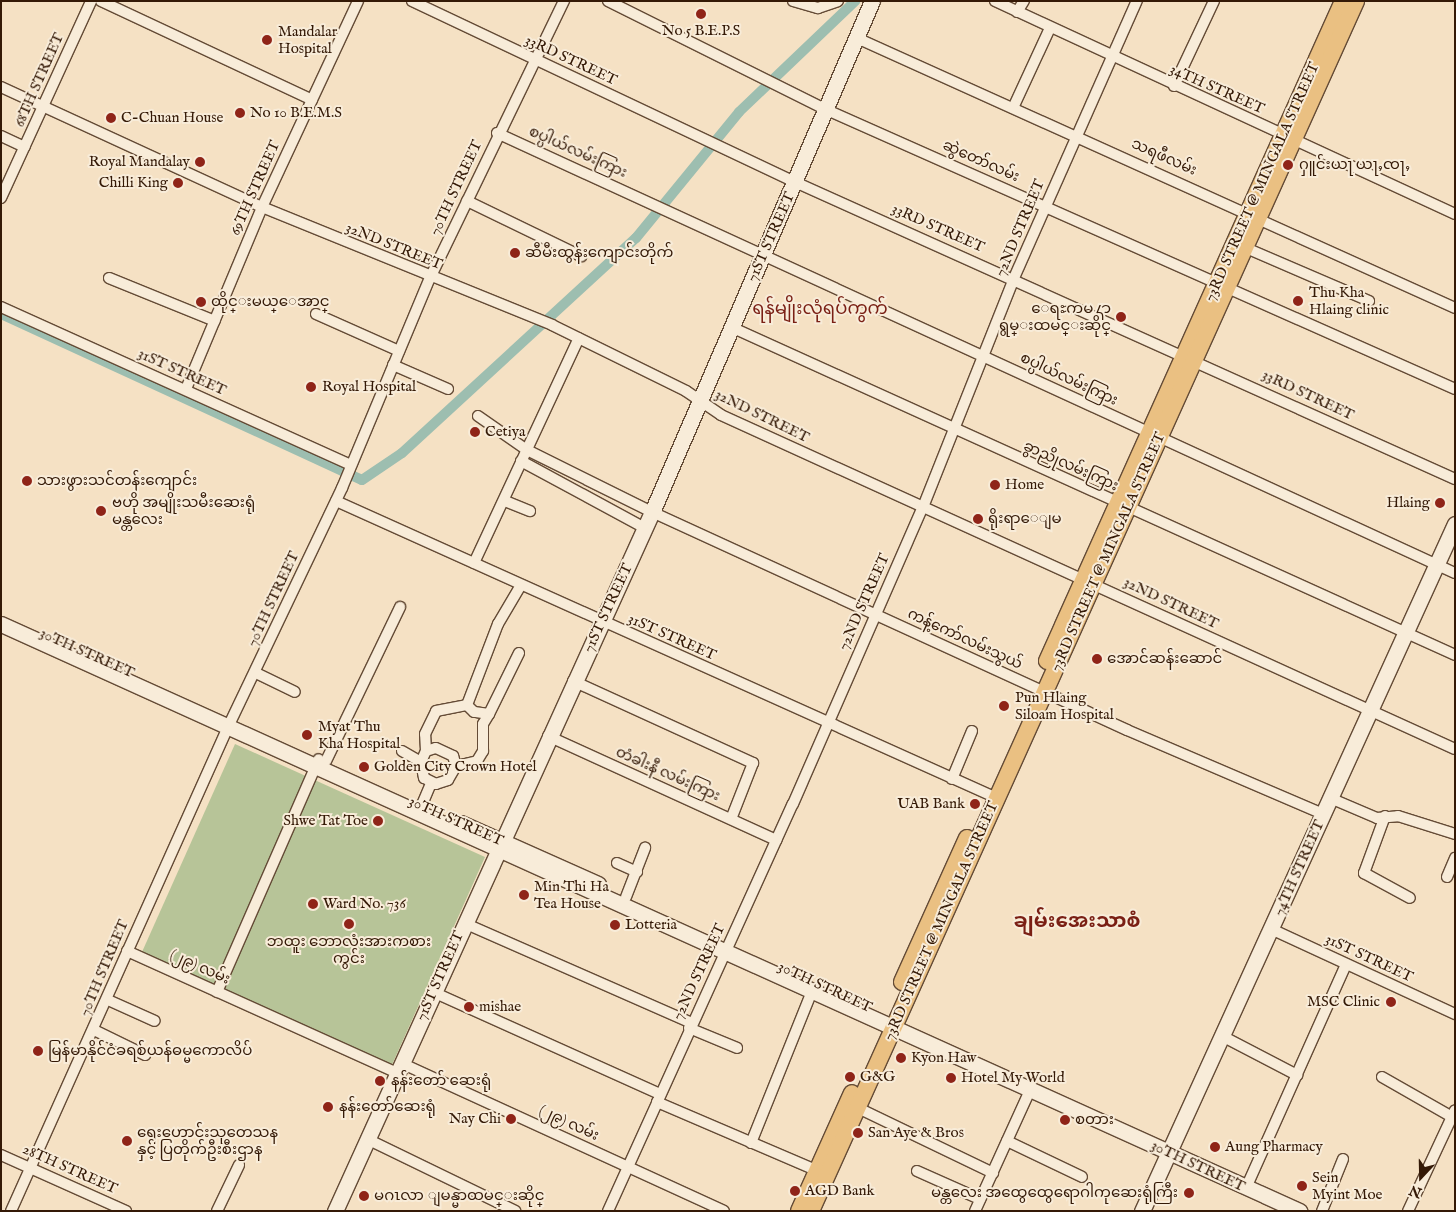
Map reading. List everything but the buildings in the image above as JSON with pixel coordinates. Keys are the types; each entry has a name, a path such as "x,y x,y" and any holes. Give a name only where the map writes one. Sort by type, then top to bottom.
{"main road":[{"name":"71ST STREET","path":"335,1211 498,845 645,528 698,400 828,110 859,38 872,1"},
{"name":"73RD STREET @ MINGALA STREET","path":"1289,138 1343,1"},
{"name":"73RD STREET @ MINGALA STREET","path":"811,1211 858,1108 992,796 1122,506 1289,138 1356,1"},
{"name":"73RD STREET @ MINGALA STREET","path":"1222,285 1246,248 1254,214"},
{"name":"74TH STREET","path":"1142,1211 1455,524"},
{"name":"30TH STREET","path":"1,614 230,723"},
{"name":"30TH STREET","path":"1,624 320,762 420,810 727,948 1299,1211"},
{"name":"30TH STREET","path":"498,845 626,897 813,989 893,1024"},
{"name":"73RD STREET @ MINGALA STREET","path":"799,1211 816,1170 893,1024"}],"street":[{"name":"68TH STREET","path":"1,198 91,1"},
{"path":"102,1 312,100"},
{"name":"69TH STREET","path":"186,389 262,207 358,1"},
{"name":"33RD STREET","path":"412,1 796,182 1014,278 1455,479"},
{"name":"70TH STREET","path":"12,1211 108,1000 127,951 230,723 256,673 342,488 430,278 497,133 564,1"},
{"name":"ဆွဲတော်လမ်း","path":"608,1 828,110 1455,389"},
{"path":"793,1 809,8 838,1"},
{"name":"34TH STREET","path":"995,1 1112,58 1455,214"},
{"path":"1018,12 1024,1"},
{"name":"72ND STREET","path":"608,1211 828,724 923,507 1014,278 1138,1"},
{"path":"1174,86 1214,1"},
{"path":"1013,108 1050,28"},
{"name":"သရဖီလမ်း","path":"859,38 1254,214 1455,308"},
{"name":"32ND STREET","path":"1,88 262,207 430,278 528,314 579,338 698,400 721,415 1455,749"},
{"name":"စပ္ပါယ်လမ်းကြား","path":"497,133 646,199 763,255 1455,573"},
{"path":"1,136 25,146"},
{"path":"467,200 581,256"},
{"path":"1246,248 1369,301"},
{"path":"110,278 215,321"},
{"name":"31ST STREET","path":"1,307 186,389 349,469"},
{"path":"316,314 399,351"},
{"name":"ခွာညိုလမ်းကြား","path":"731,326 954,430 1455,655"},
{"path":"474,563 505,501 521,461 579,338"},
{"path":"393,365 448,389"},
{"name":"ကန့်ကော်လမ်းသွယ်","path":"478,416 527,450 652,512 1040,690 1323,814"},
{"path":"521,461 645,528"},
{"name":"31ST STREET","path":"336,501 828,724 992,796"},
{"path":"505,501 530,511"},
{"path":"467,705 498,624 521,585"},
{"path":"217,992 320,762 400,607"},
{"path":"431,784 448,780 456,766 477,760 489,714 519,653"},
{"path":"256,673 295,692"},
{"path":"573,681 753,763 731,819"},
{"path":"467,705 474,712 489,714"},
{"path":"431,784 424,778 420,762 426,751 425,734 432,715 467,705"},
{"path":"952,779 972,731"},
{"name":"တံခါးနီ လမ်းကြား","path":"548,736 776,840"},
{"path":"402,751 420,762"},
{"path":"426,751 446,751 456,766"},
{"path":"420,810 431,784"},
{"path":"1330,798 1378,818 1398,816 1454,833"},
{"path":"1385,816 1364,873 1410,898"},
{"path":"626,897 645,848"},
{"path":"1447,877 1454,860"},
{"path":"617,863 637,872"},
{"path":"464,923 737,1048"},
{"name":"31ST STREET","path":"1271,929 1455,1014"},
{"name":"(၂၉) လမ်း","path":"127,951 217,992 628,1167 724,1211"},
{"path":"1246,1188 1346,964"},
{"path":"751,1142 813,989"},
{"path":"433,992 751,1142 816,1170"},
{"path":"108,1000 155,1021"},
{"path":"94,1030 145,1055"},
{"path":"1222,1036 1296,1075"},
{"path":"1382,1077 1453,1113 1408,1211"},
{"path":"975,1211 1031,1088"},
{"path":"858,1108 993,1173"},
{"path":"367,1139 515,1211"},
{"path":"1007,1141 1082,1177"},
{"name":"28TH STREET","path":"1,1155 126,1211"},
{"path":"1322,1211 1343,1159"},
{"path":"216,1211 238,1165"},
{"path":"917,1171 980,1199"}],"green space":[{"name":"Ward No. 736","path":"235,744 485,857 391,1067 142,952"}],"waterway":[{"path":"1,314 362,480 402,453 636,238 739,112 855,1"}],"place":[{"name":"No 5 B.E.P.S","path":"701,14"},
{"name":"Mandalar Hospital","path":"267,40"},
{"name":"No 10 B.E.M.S","path":"240,113"},
{"name":"C-Chuan House","path":"111,118"},
{"name":"Royal Mandalay","path":"200,162"},
{"name":"ႁူင်းယႃ ယႃႇၸႃႇ","path":"1288,165"},
{"name":"Chilli King","path":"178,183"},
{"name":"ဆီမီးထွန်းကျောင်းတိုက်","path":"515,253"},
{"name":"Thu Kha Hlaing clinic","path":"1298,301"},
{"name":"ထိုင္းမယ္ေအာင္","path":"201,302"},
{"name":"ေရႊကမ႓ာ ရွမ္းထမင္းဆိုင္","path":"1121,317"},
{"name":"Royal Hospital","path":"311,387"},
{"name":"Cetiya","path":"475,432"},
{"name":"သားဖွားသင်တန်းကျောင်း","path":"27,481"},
{"name":"Home","path":"995,485"},
{"name":"Hlaing","path":"1440,503"},
{"name":"ဗဟို အမျိုးသမီးဆေးရုံ မန္တလေး","path":"101,511"},
{"name":"ရိုးရာေျမ","path":"978,519"},
{"name":"အောင်ဆန်းဆောင်","path":"1097,659"},
{"name":"Pun Hlaing Siloam Hospital","path":"1004,706"},
{"name":"Myat Thu Kha Hospital","path":"307,735"},
{"name":"Golden City Crown Hotel","path":"364,767"},
{"name":"UAB Bank","path":"975,804"},
{"name":"Shwe Tat Toe","path":"378,821"},
{"name":"Min Thi Ha Tea House","path":"524,895"},
{"name":"Ward No. 736","path":"313,904"},
{"name":"ဘထူး ဘောလုံးအားကစား ကွင်း","path":"349,924"},
{"name":"Lotteria","path":"615,925"},
{"name":"MSC Clinic","path":"1391,1002"},
{"name":"mishae","path":"469,1007"},
{"name":"မြန်မာနိုင်ငံခရစ်ယန်ဓမ္မကောလိပ်","path":"38,1051"},
{"name":"Kyon Haw","path":"901,1058"},
{"name":"G&G","path":"850,1077"},
{"name":"Hotel My World","path":"951,1078"},
{"name":"နန်းတော် ဆေးရုံ","path":"380,1081"},
{"name":"နန်းတော်ဆေးရုံ","path":"328,1107"},
{"name":"Nay Chi","path":"511,1119"},
{"name":"စတား","path":"1065,1120"},
{"name":"San Aye & Bros","path":"858,1133"},
{"name":"ရှေးဟောင်းသုတေသန နှင့် ပြတိုက်ဦးစီးဌာန","path":"127,1141"},
{"name":"Aung Pharmacy","path":"1215,1147"},
{"name":"Sein Myint Moe","path":"1302,1186"},
{"name":"AGD Bank","path":"795,1191"},
{"name":"မန္တလေး အထွေထွေရောဂါကုဆေးရုံကြီး","path":"1189,1193"},
{"name":"မဂၤလာ ျမန္မာထမင္းဆိုင္","path":"364,1196"}],"district":[{"name":"ရန်မျိုးလုံရပ်ကွက်","path":"820,310"},
{"name":"ချမ်းအေးသာစံ","path":"1077,921"}]}
